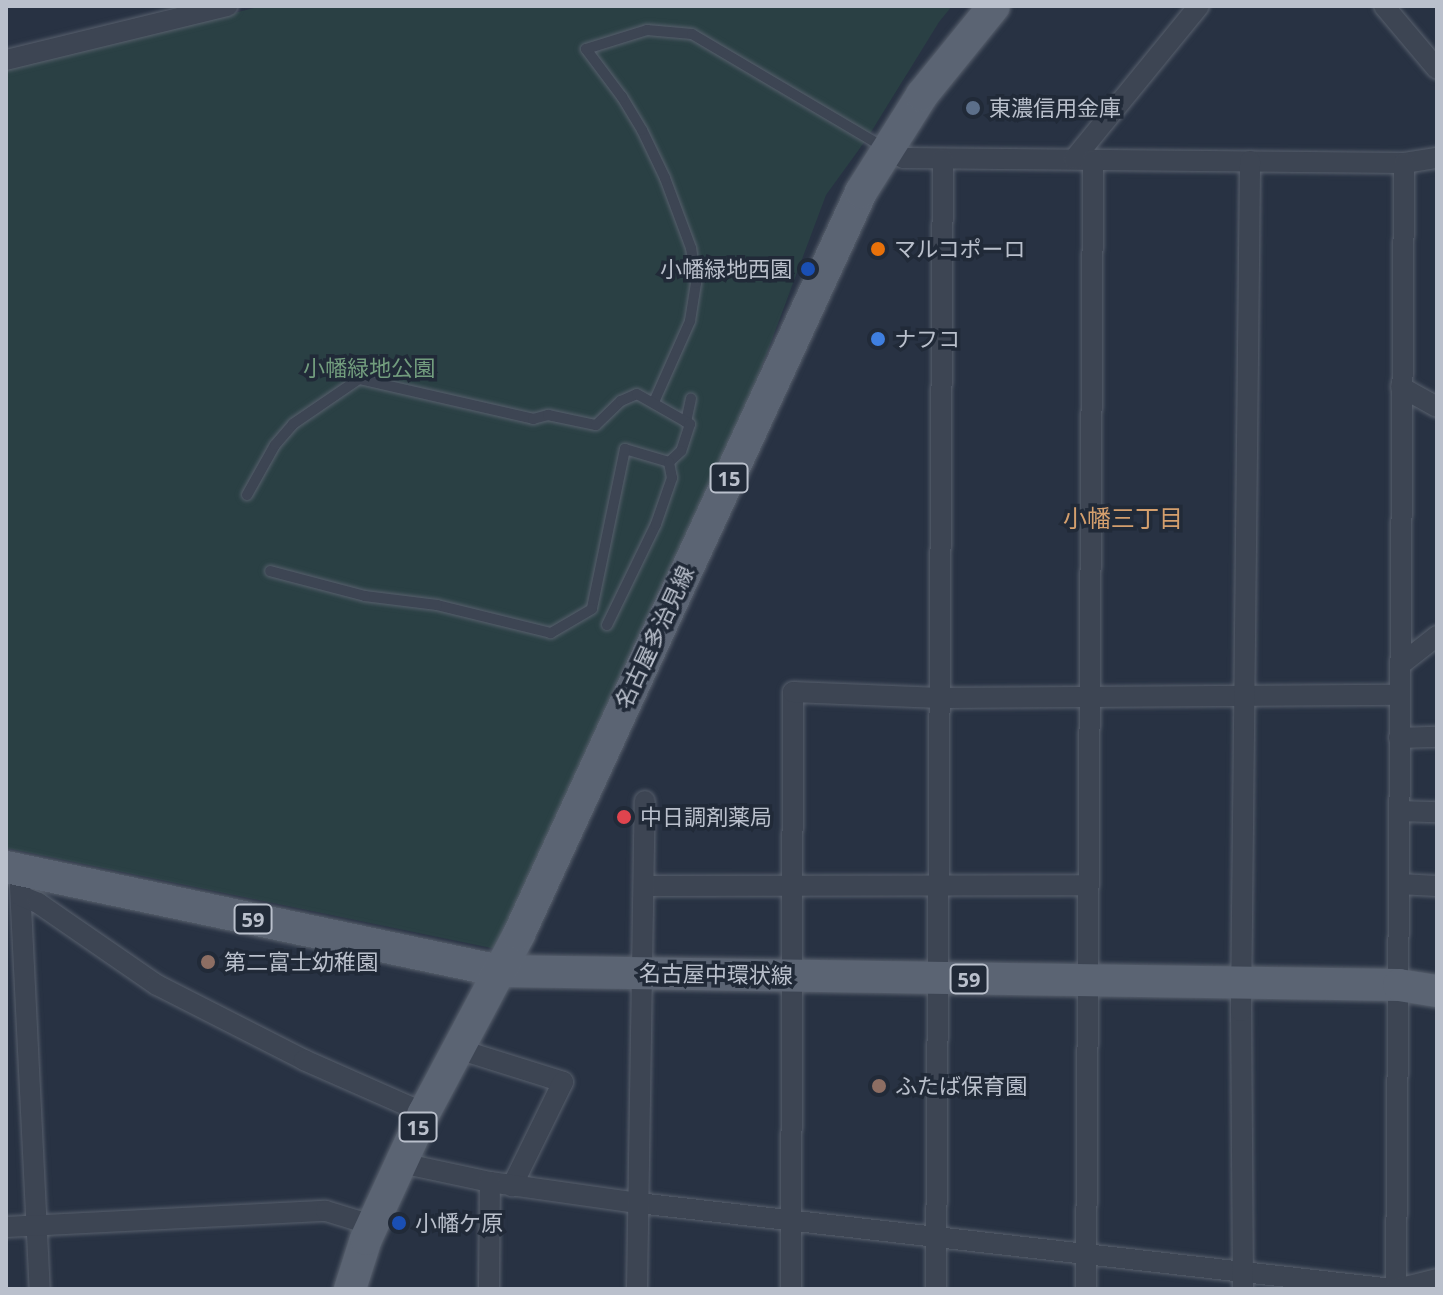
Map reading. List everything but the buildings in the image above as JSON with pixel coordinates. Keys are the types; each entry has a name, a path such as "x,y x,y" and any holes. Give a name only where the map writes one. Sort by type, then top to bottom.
{"main road":[{"name":"名古屋多治見線","path":"350,1289 372,1225 424,1113 500,971 861,192 885,148 922,95 994,6"},
{"name":"名古屋中環状線","path":"15,878 500,971 1399,985 1437,991"}],"street":[{"path":"6,60 228,6"},
{"path":"1086,1289 1090,699 1084,159 1199,6"},
{"path":"1384,6 1437,69"},
{"path":"885,148 904,158 943,159 1404,163 1437,158"},
{"path":"936,1289 943,159"},
{"path":"1243,1280 1242,984 1250,161"},
{"path":"1395,1289 1404,163"},
{"path":"1401,387 1437,407"},
{"path":"1400,665 1437,636"},
{"path":"791,1289 793,692 940,698 1090,699 1400,695"},
{"path":"1399,738 1437,737"},
{"path":"637,1289 645,801"},
{"path":"1399,811 1437,812"},
{"path":"15,878 16,1017 37,1225 40,1289"},
{"path":"15,878 38,903 157,985 304,1060 424,1113"},
{"path":"1399,884 1437,886"},
{"path":"644,886 1087,885"},
{"path":"458,1049 563,1082 512,1186"},
{"path":"401,1163 512,1186 937,1238 1087,1253 1243,1280 1395,1289 1437,1279"},
{"path":"489,1289 490,1182"},
{"path":"6,1227 326,1211 372,1225"}],"lane":[{"path":"654,402 690,321 696,283 691,248 665,178 642,130 586,49 647,30 692,34 885,148"},
{"path":"247,495 275,445 293,424 359,379 533,419 548,415 596,425 621,401 637,394 690,424 681,451 669,462"},
{"path":"686,422 691,399"},
{"path":"270,571 365,596 437,605 551,633 592,609 625,449 669,462"},
{"path":"607,625 656,524 672,478 669,462"}],"green space":[{"name":"小幡緑地公園","path":"262,6 952,6 868,137 826,195 734,441 496,949 6,848 6,70"}],"place":[{"name":"東濃信用金庫","path":"973,108"},
{"name":"マルコポーロ","path":"878,249"},
{"name":"小幡緑地西園","path":"808,269"},
{"name":"ナフコ","path":"878,339"},
{"name":"中日調剤薬局","path":"624,817"},
{"name":"第二富士幼稚園","path":"208,962"},
{"name":"ふたば保育園","path":"879,1086"},
{"name":"小幡ケ原","path":"399,1223"}],"district":[{"name":"小幡三丁目","path":"1123,518"}]}
